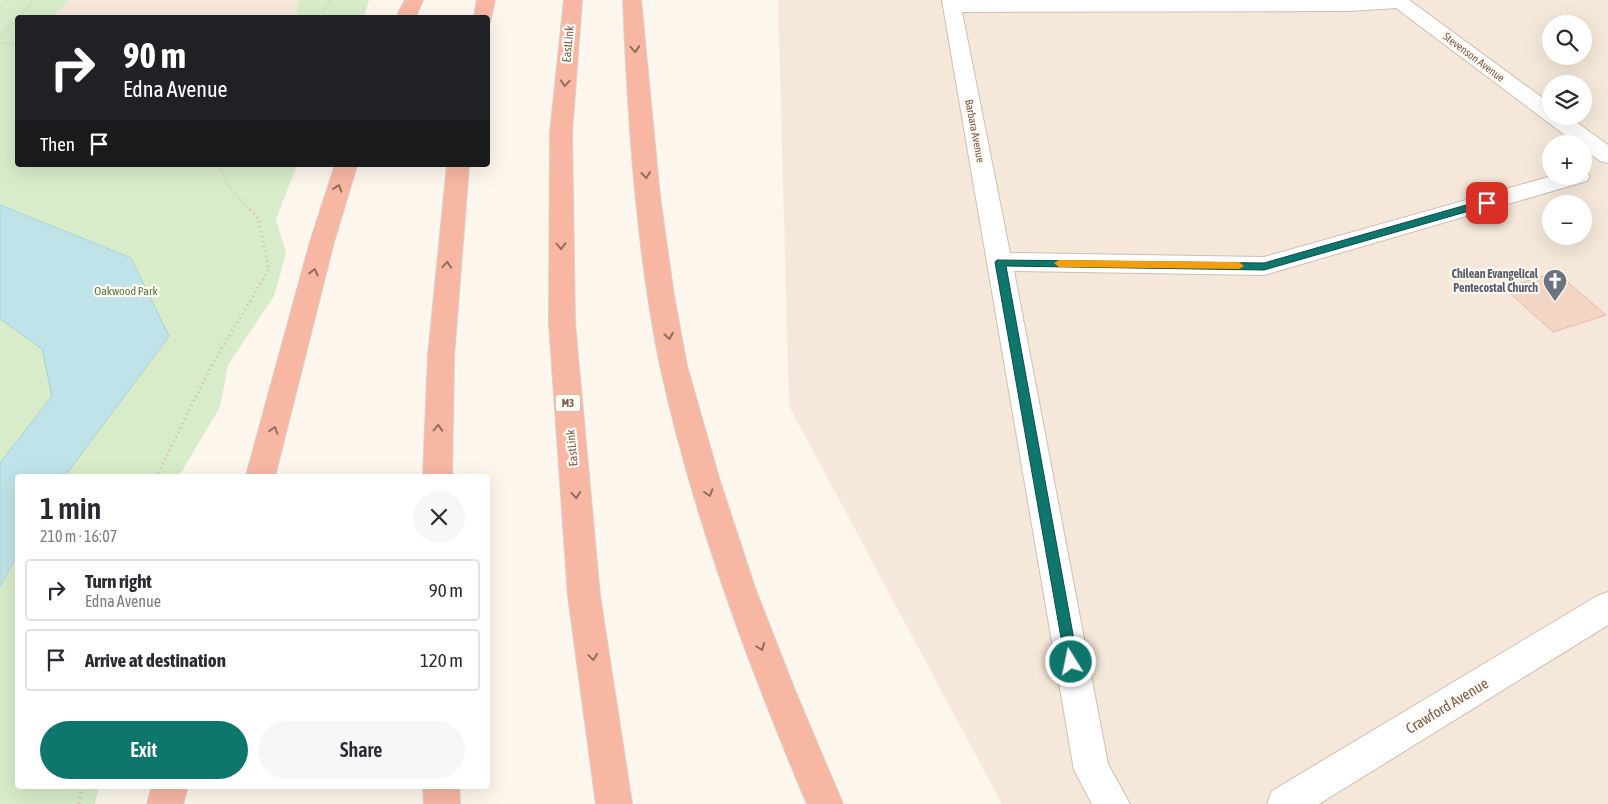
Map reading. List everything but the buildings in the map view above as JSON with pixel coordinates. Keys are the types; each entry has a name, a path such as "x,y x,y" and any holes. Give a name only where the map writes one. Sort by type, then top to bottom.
{"highway":[{"path":"406,15 414,0"},
{"path":"484,15 486,0"},
{"name":"EastLink","path":"573,0 561,133 562,323 584,596 614,804"},
{"path":"632,0 645,166 657,265 674,364 705,481 740,592 788,719 826,804"},
{"path":"261,474 276,423 330,210 345,167"},
{"path":"437,474 441,346 458,167"},
{"path":"166,804 169,789"},
{"path":"441,789 442,804"}],"street":[{"path":"951,3 1350,5 1398,1"},
{"name":"Stevenson Avenue","path":"1398,1 1542,108"},
{"name":"Barbara Avenue","path":"951,3 1000,262"},
{"name":"Stevenson Avenue","path":"1566,125 1608,156"},
{"path":"1592,173 1608,168"},
{"path":"1112,804 1092,770 1085,738 1000,262 1264,266 1548,185"},
{"name":"Crawford Avenue","path":"1285,804 1608,607"}],"path":[{"path":"21,15 34,0"},
{"path":"320,15 331,0"},
{"path":"0,36 15,21"},
{"path":"0,42 15,44"},
{"path":"157,474 212,365 269,269 258,218 229,187 220,167"},
{"path":"79,804 82,789"}],"shaded area":[{"path":"0,0 298,0 296,15 15,15 15,21 0,36"},
{"path":"778,0 1608,0 1608,804 1002,804 789,406"}],"green space":[{"name":"Oakwood Park","path":"3,0 69,0 55,15 15,15 15,167 296,167 276,219 286,253 274,296 228,365 220,407 180,474 15,474 15,789 98,789 95,804 0,804 0,3"},
{"path":"298,0 369,0 365,15 296,15"}],"water":[{"path":"0,205 131,258 169,336 66,474 15,474 15,559 0,587 0,463 52,396 42,349 0,319"}],"slow traffic":[{"path":"1059,263 1239,266"}],"place":[{"name":"Chilean Evangelical Pentecostal Church","path":"1555,302"}],"route":[{"path":"1071,662 1000,262 1264,266 1487,203"}]}
